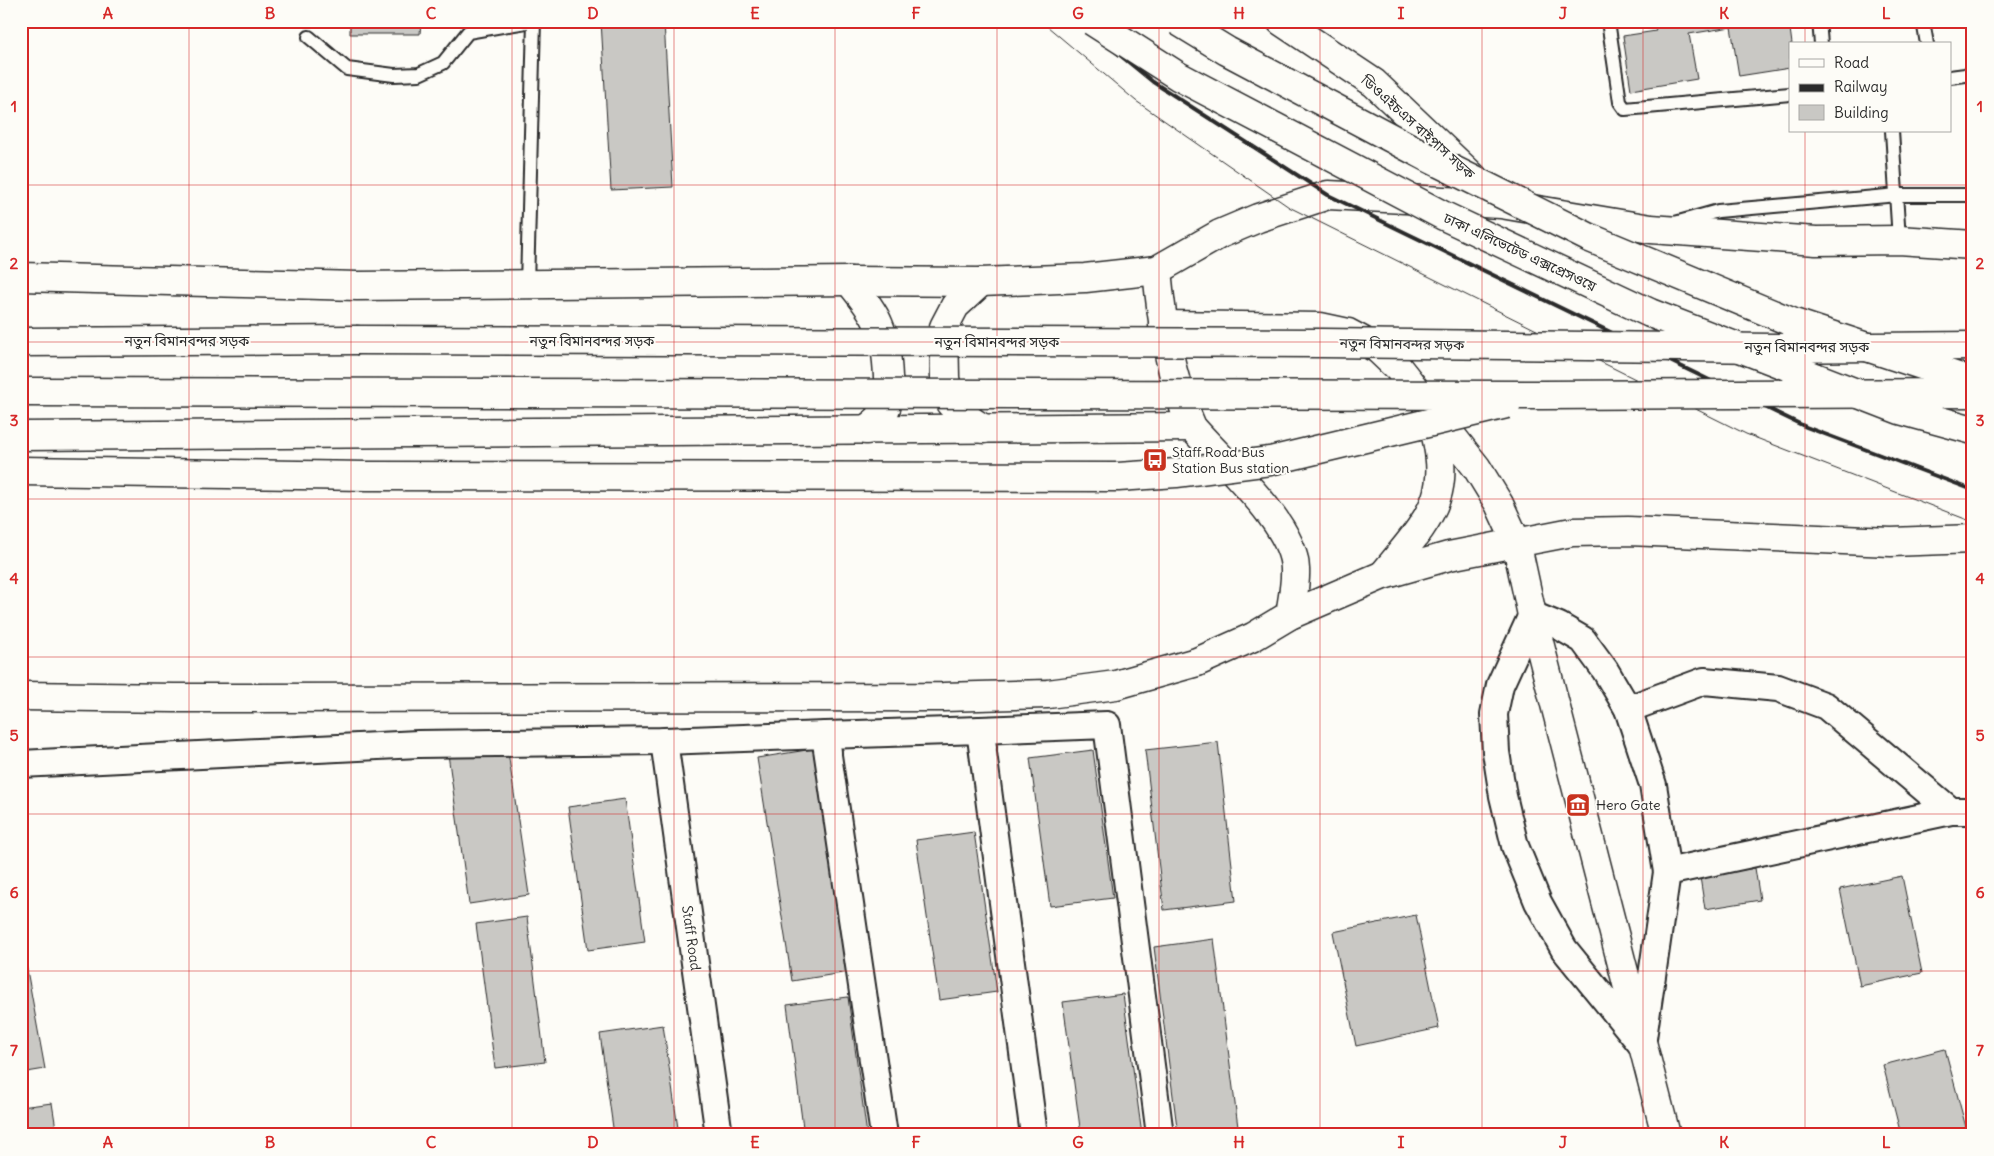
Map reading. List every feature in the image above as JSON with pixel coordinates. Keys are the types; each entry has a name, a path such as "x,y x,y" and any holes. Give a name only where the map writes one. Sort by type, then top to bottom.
{"main road":[{"name":"ঢাকা এলিভেটেড এক্সপ্রেসওয়ে","path":"1092,21 1178,76 1444,216 1650,313 1900,410 1973,430"},
{"path":"1178,21 1227,51 1427,157 1590,238 1794,323 1973,382"},
{"name":"ডিওএইচএস বাইপাস সড়ক","path":"1281,21 1374,83 1501,204"},
{"path":"21,277 357,286 849,280 980,282 1085,278 1157,270 1220,234 1273,213 1328,195 1501,204 1651,229 1816,241 1899,240 1973,245"},
{"path":"1157,270 1163,325 1173,374 1192,427 1272,515 1289,545 1295,568 1290,615"},
{"path":"849,280 872,309 882,330 887,351 889,394 883,415 866,430"},
{"path":"980,282 954,306 944,327 945,378 950,403 963,416 984,429"},
{"path":"1163,325 1320,326 1348,333 1378,350 1399,369 1477,468 1499,504 1516,541 1532,615 1666,1135"},
{"name":"নতুন বিমানবন্দর সড়ক","path":"21,342 356,340 1322,343 1764,348 1973,346"},
{"path":"21,392 1542,395 1973,393"},
{"path":"21,471 367,476 1118,477 1176,474 1270,461 1542,395"},
{"path":"1383,575 1420,529 1436,502 1442,472 1440,446 1428,406"},
{"path":"21,436 1192,427"},
{"path":"21,696 194,698 943,697 1048,694 1116,685 1197,662 1252,636 1290,615 1383,575 1449,556 1516,541 1572,532 1628,531 1891,542 1973,540"}],"street":[{"path":"1532,615 1559,626 1583,640 1605,670 1628,709 1653,785 1667,872 1642,1045 1564,949 1538,902 1513,838 1497,761 1494,714 1500,685 1532,615"},
{"path":"1628,709 1704,681 1778,688 1826,706 1962,811"},
{"path":"1034,1135 980,730 1107,725 1160,1135"},
{"path":"884,1135 826,735 980,730 1034,1135"},
{"path":"21,764 418,744 664,742 825,735 884,1135"},
{"name":"Staff Road","path":"664,742 719,1135"},
{"path":"1667,872 1962,811"}],"lane":[{"path":"309,37 347,69 394,74 419,74 442,63 468,32 533,21 527,285"},
{"path":"1608,21 1620,102 1626,109 1789,94"},
{"path":"1818,21 1821,42"},
{"path":"1923,21 1927,42"},
{"path":"1952,77 1973,74"},
{"path":"1892,132 1898,195 1899,240"},
{"path":"1651,229 1718,211 1898,195 1973,195"}],"building":[{"path":"350,21 421,21 420,34 350,34"},
{"path":"601,21 664,21 673,187 611,190"},
{"path":"1654,21 1789,21 1792,42 1789,42 1789,68 1739,76 1731,27 1689,34 1697,79 1631,90 1623,36 1656,31"},
{"path":"1218,742 1236,901 1164,910 1145,750"},
{"path":"507,745 529,895 469,904 448,754"},
{"path":"813,749 849,972 792,981 757,758"},
{"path":"1093,750 1113,898 1050,906 1030,758"},
{"path":"625,799 645,942 588,950 568,807"},
{"path":"974,832 997,992 939,1000 916,840"},
{"path":"1755,868 1760,900 1705,909 1700,877"},
{"path":"1902,876 1922,973 1860,986 1840,889"},
{"path":"1416,915 1439,1028 1356,1046 1333,932"},
{"path":"527,917 545,1062 495,1068 476,924"},
{"path":"21,937 45,1069 21,1073"},
{"path":"1214,939 1239,1135 1178,1135 1154,947"},
{"path":"1123,994 1142,1135 1081,1135 1063,1002"},
{"path":"848,997 867,1135 804,1135 787,1005"},
{"path":"663,1025 679,1135 614,1135 600,1034"},
{"path":"1945,1049 1968,1135 1901,1135 1883,1065"},
{"path":"52,1103 57,1135 21,1135 21,1107"}],"tram line":[{"path":"1041,21 1136,101 1289,207 1746,434 1973,522"}],"railway":[{"path":"1078,21 1153,82 1328,195 1806,427 1973,490"}],"place":[{"name":"Staff Road Bus Station Bus station","path":"1155,460"},
{"name":"Hero Gate","path":"1578,805"}]}
